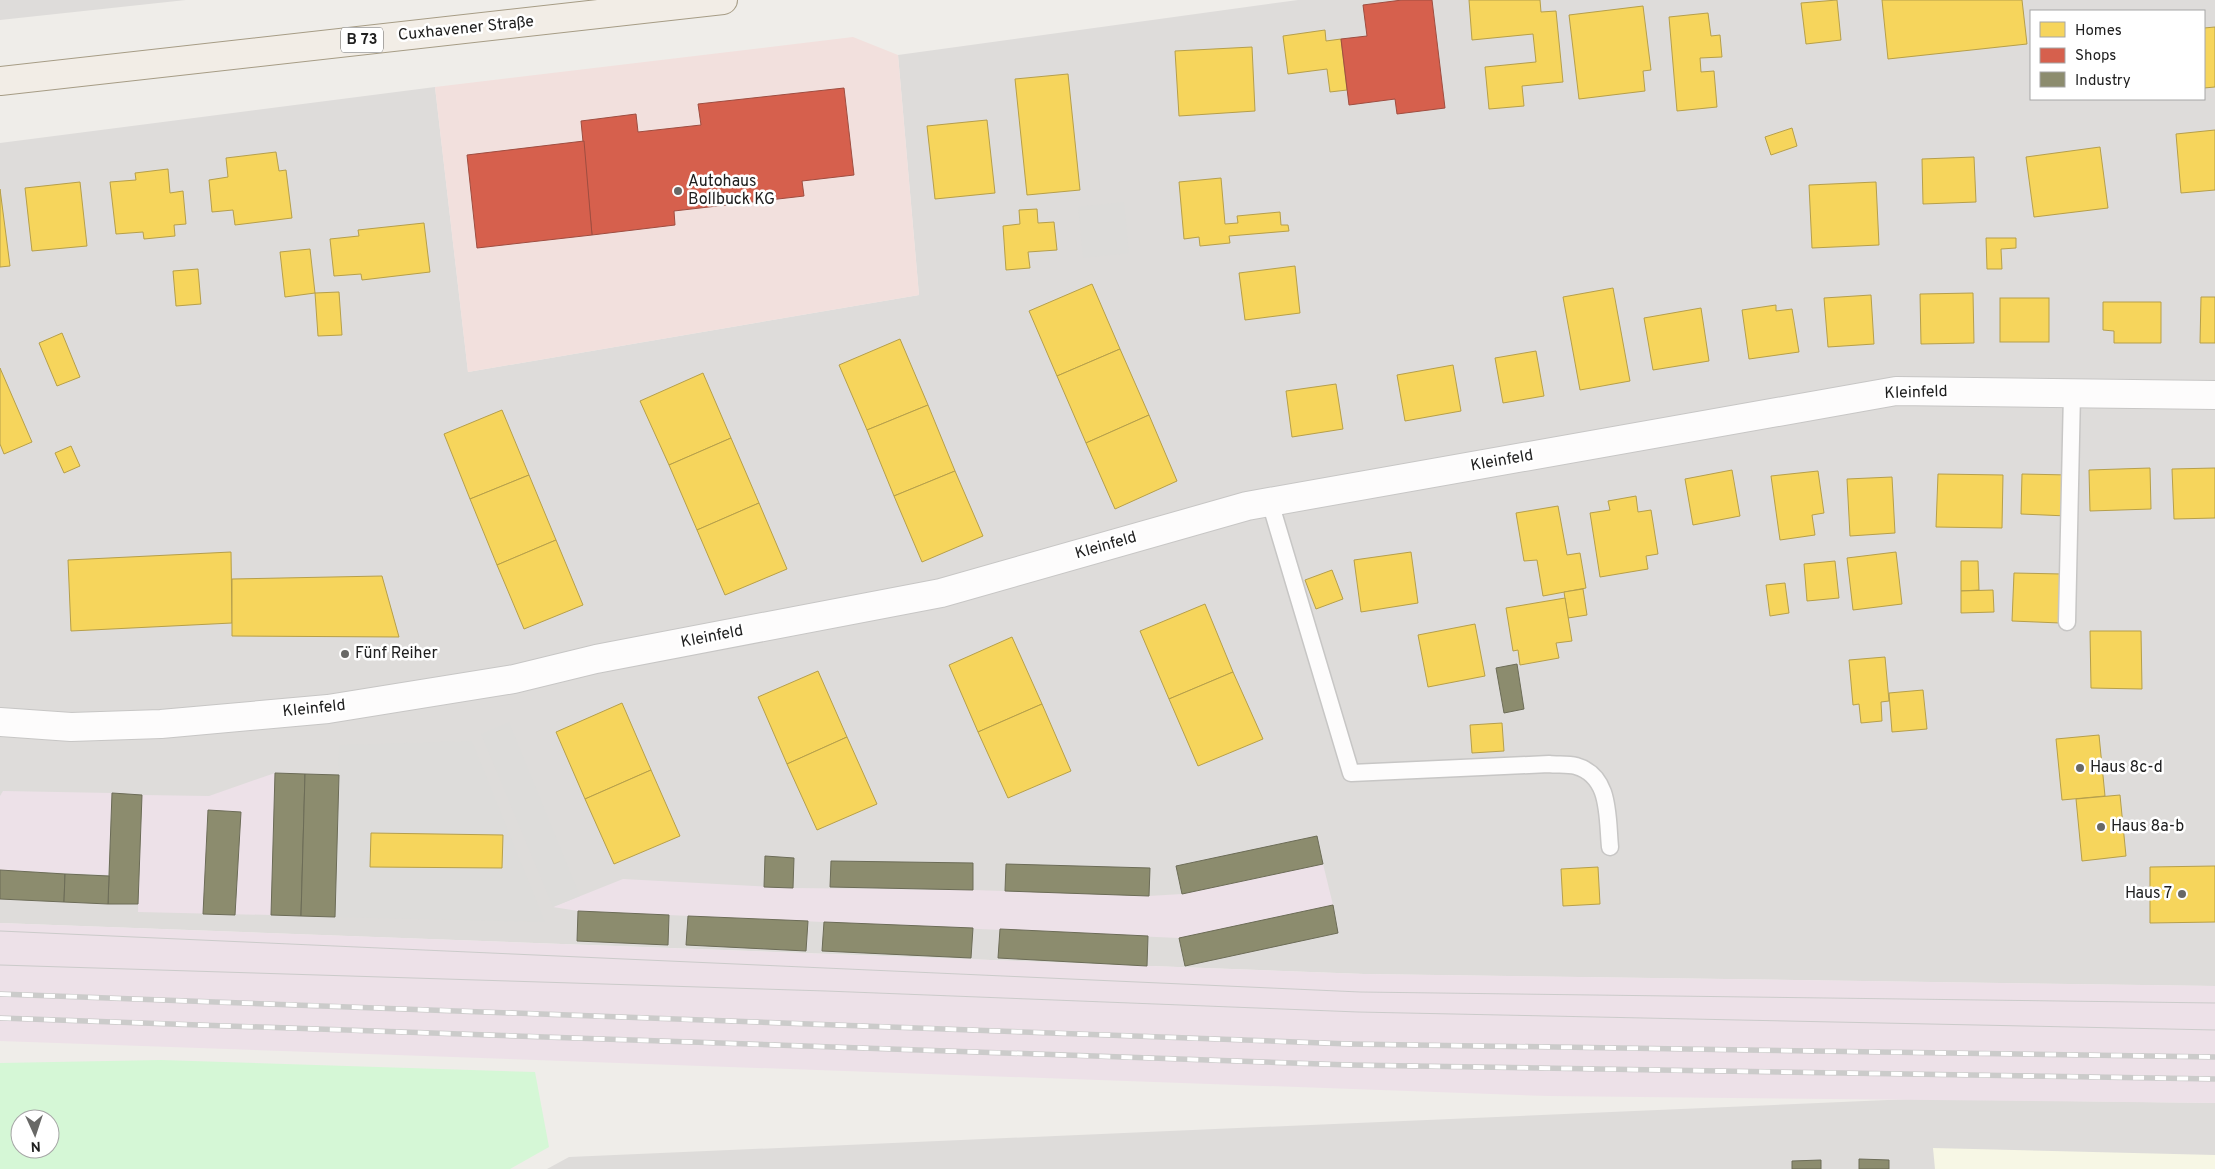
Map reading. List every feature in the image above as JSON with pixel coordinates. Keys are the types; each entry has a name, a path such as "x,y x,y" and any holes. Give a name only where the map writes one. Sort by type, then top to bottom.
{"main road":[{"name":"Cuxhavener Straße","path":"0,81 723,0"}],"street":[{"name":"Kleinfeld","path":"0,722 71,727 161,724 328,709 514,679 606,657 941,593 1246,506 1896,391 2215,394"}],"lane":[{"path":"2067,622 2072,393"},
{"path":"1270,502 1351,773 1549,764 1576,766 1594,774 1604,790 1610,847"}],"shaded area":[{"path":"0,0 186,0 0,20"},
{"path":"1298,0 2215,0 2215,986 1364,974 0,923 0,143 435,87 468,372 919,295 898,55"},
{"name":"Autohaus Bollbuck KG","path":"853,37 898,55 919,295 468,372 435,87"},
{"path":"1124,202 1129,253 1083,258 1078,207"},
{"path":"509,722 580,896 553,907 481,734"},
{"path":"472,741 545,922 335,917 339,745"},
{"path":"275,773 271,915 138,912 142,795 209,796"},
{"path":"3,791 112,793 108,875 0,870 0,796"},
{"path":"1323,864 1333,905 1179,938 578,911 553,907 623,879 793,888 973,890 1149,896 1182,894"},
{"path":"0,923 1364,974 2215,986 2215,1103 1548,1096 0,1041"},
{"path":"1911,1099 2215,1103 2215,1169 547,1169 569,1157"},
{"path":"1933,1148 2215,1155 2215,1169 1935,1169"}],"green space":[{"path":"161,1060 535,1072 549,1147 510,1169 0,1169 0,1063"}],"building: Homes":[{"path":"1469,0 1540,0 1541,12 1556,11 1563,82 1522,86 1524,106 1489,109 1485,67 1536,62 1533,34 1472,40"},
{"path":"1837,0 1841,40 1806,44 1801,3"},
{"path":"1882,0 2022,0 2027,44 1888,59"},
{"path":"1643,6 1651,70 1643,71 1645,91 1579,99 1569,15"},
{"path":"1708,13 1711,36 1720,35 1722,57 1700,58 1701,72 1714,71 1717,107 1677,111 1669,17"},
{"path":"2215,27 2215,87 2205,88 2205,28"},
{"path":"1325,30 1326,41 1341,39 1347,90 1330,92 1327,69 1288,74 1283,36"},
{"path":"1252,47 1255,111 1179,116 1175,51"},
{"path":"1068,74 1080,190 1027,195 1015,79"},
{"path":"987,120 995,193 935,199 927,126"},
{"path":"1792,128 1797,146 1771,155 1765,137"},
{"path":"2215,130 2215,190 2181,193 2176,134"},
{"path":"2100,147 2108,208 2034,217 2026,157"},
{"path":"276,152 279,171 286,170 292,218 235,225 233,210 212,212 209,180 228,177 226,158"},
{"path":"1974,157 1976,202 1923,204 1922,159"},
{"path":"168,169 170,193 183,191 186,224 174,225 175,236 144,239 143,232 116,234 110,182 136,180 135,173"},
{"path":"1221,178 1225,224 1238,223 1237,216 1280,212 1281,225 1288,225 1289,231 1229,236 1230,243 1200,246 1199,237 1184,239 1179,182"},
{"path":"80,182 87,246 32,251 25,188"},
{"path":"1876,182 1879,245 1812,248 1809,185"},
{"path":"0,189 10,266 0,267"},
{"path":"1037,209 1038,223 1054,222 1057,250 1028,252 1030,268 1006,270 1003,226 1020,224 1019,210"},
{"path":"424,223 430,272 362,280 361,274 334,276 330,239 359,236 358,230"},
{"path":"1986,238 2016,238 2016,248 2001,249 2002,269 1987,269"},
{"path":"310,249 315,293 285,297 280,252"},
{"path":"1295,266 1300,313 1245,320 1239,273"},
{"path":"198,269 201,304 176,306 173,271"},
{"path":"1092,284 1120,349 1057,376 1029,311"},
{"path":"1613,288 1630,381 1580,390 1563,297"},
{"path":"339,292 342,335 318,336 315,293"},
{"path":"1973,293 1974,343 1921,344 1920,294"},
{"path":"1871,295 1874,344 1828,347 1824,298"},
{"path":"2201,297 2215,297 2215,343 2200,343"},
{"path":"2000,298 2049,298 2049,342 2000,342"},
{"path":"2103,302 2161,302 2161,343 2114,343 2114,331 2103,330"},
{"path":"1776,305 1776,311 1792,309 1799,352 1749,359 1742,310"},
{"path":"1701,308 1709,361 1653,370 1644,318"},
{"path":"62,333 80,377 57,386 39,343"},
{"path":"900,339 928,405 867,430 839,365"},
{"path":"1120,349 1149,415 1086,443 1057,376"},
{"path":"1536,351 1544,396 1503,403 1495,358"},
{"path":"1453,365 1461,411 1405,421 1397,375"},
{"path":"0,368 32,442 4,454 0,444"},
{"path":"703,373 731,438 669,465 640,401"},
{"path":"1336,384 1343,429 1292,437 1286,391"},
{"path":"928,405 955,471 894,496 867,430"},
{"path":"502,410 529,475 470,499 444,434"},
{"path":"1149,415 1177,481 1115,509 1086,443"},
{"path":"731,438 759,503 697,530 669,465"},
{"path":"71,446 80,466 64,473 55,453"},
{"path":"2150,468 2151,509 2090,511 2089,470"},
{"path":"2215,468 2215,518 2174,519 2172,469"},
{"path":"1732,470 1740,516 1693,525 1685,479"},
{"path":"955,471 983,536 922,562 894,496"},
{"path":"1818,471 1824,513 1812,515 1815,535 1780,540 1771,476"},
{"path":"1938,474 2003,475 2002,528 1936,527"},
{"path":"2022,474 2068,475 2067,516 2021,514"},
{"path":"529,475 556,540 497,565 470,499"},
{"path":"1892,477 1895,533 1850,536 1847,479"},
{"path":"1636,496 1638,512 1651,510 1658,554 1646,556 1648,569 1600,577 1590,513 1610,510 1608,501"},
{"path":"759,503 787,569 725,595 697,530"},
{"path":"1558,506 1567,555 1580,553 1586,588 1543,596 1537,560 1524,561 1516,513"},
{"path":"556,540 583,605 524,629 497,565"},
{"path":"231,552 232,623 71,631 68,560"},
{"path":"1411,552 1418,603 1361,612 1354,560"},
{"path":"1896,552 1902,604 1853,610 1847,558"},
{"path":"1835,561 1839,598 1807,601 1804,564"},
{"path":"1961,561 1978,561 1979,590 1961,591"},
{"path":"1332,570 1343,599 1316,609 1305,580"},
{"path":"2014,573 2062,574 2060,623 2012,621"},
{"path":"382,576 399,637 232,636 232,579"},
{"path":"1785,583 1789,613 1770,616 1766,585"},
{"path":"1583,589 1587,615 1568,618 1564,592"},
{"path":"1993,590 1994,612 1961,613 1961,591"},
{"path":"1565,598 1572,641 1556,643 1559,658 1520,665 1518,650 1513,651 1506,608"},
{"path":"1205,604 1233,672 1169,699 1140,631"},
{"path":"1475,624 1485,676 1428,687 1418,635"},
{"path":"2090,631 2141,631 2142,689 2091,688"},
{"path":"1012,637 1042,704 978,732 949,665"},
{"path":"1885,657 1889,701 1881,702 1882,721 1861,723 1859,704 1853,705 1849,660"},
{"path":"818,671 847,737 787,764 758,697"},
{"path":"1233,672 1263,739 1198,766 1169,699"},
{"path":"1923,690 1927,729 1892,732 1889,693"},
{"path":"622,703 651,770 585,799 556,732"},
{"path":"1042,704 1071,771 1008,798 978,732"},
{"path":"1502,723 1504,751 1472,753 1470,725"},
{"name":"Haus 8c-d","path":"2099,735 2105,796 2062,800 2056,739"},
{"path":"847,737 877,804 817,830 787,764"},
{"path":"651,770 680,836 614,864 585,799"},
{"name":"Haus 8a-b","path":"2120,795 2126,856 2082,861 2076,799"},
{"path":"371,833 503,835 502,868 370,867"},
{"name":"Haus 7","path":"2215,866 2215,922 2150,923 2150,867"},
{"path":"1598,867 1600,904 1563,906 1561,869"}],"building: Shops":[{"path":"1402,0 1432,0 1445,108 1397,114 1395,99 1349,105 1341,39 1367,36 1363,5"},
{"path":"844,88 854,175 802,181 804,196 674,211 675,225 592,235 581,121 636,114 638,132 701,125 698,104"},
{"path":"584,141 592,235 477,248 467,155"}],"building: Industry":[{"path":"1517,664 1524,709 1504,713 1496,668"},
{"path":"275,773 305,774 301,916 271,915"},
{"path":"305,774 339,775 335,917 301,916"},
{"path":"112,793 142,795 138,904 108,904"},
{"path":"208,810 241,812 235,915 203,914"},
{"path":"1317,836 1323,864 1182,894 1176,866"},
{"path":"765,856 794,858 793,888 764,887"},
{"path":"831,861 973,863 973,890 830,887"},
{"path":"1006,864 1150,868 1149,896 1005,891"},
{"path":"0,870 65,874 64,902 0,899"},
{"path":"65,874 109,876 108,904 64,902"},
{"path":"1333,905 1338,933 1185,966 1179,938"},
{"path":"578,911 669,915 668,945 577,941"},
{"path":"688,916 808,921 806,951 686,945"},
{"path":"824,922 973,928 971,958 822,951"},
{"path":"1000,929 1148,936 1147,966 998,958"},
{"path":"1859,1159 1889,1160 1889,1169 1859,1169"},
{"path":"1821,1160 1821,1169 1792,1169 1792,1161"}],"tram line":[{"path":"0,931 1360,992 2215,1003"},
{"path":"0,965 826,991 1358,1012 2215,1030"}],"railway":[{"path":"0,994 1350,1044 2215,1057"},
{"path":"0,1018 1350,1065 2215,1079"}],"place":[{"name":"Autohaus Bollbuck KG","path":"678,191"},
{"name":"Fünf Reiher","path":"345,654"},
{"name":"Haus 8c-d","path":"2080,768"},
{"name":"Haus 8a-b","path":"2101,827"},
{"name":"Haus 7","path":"2182,894"}]}
